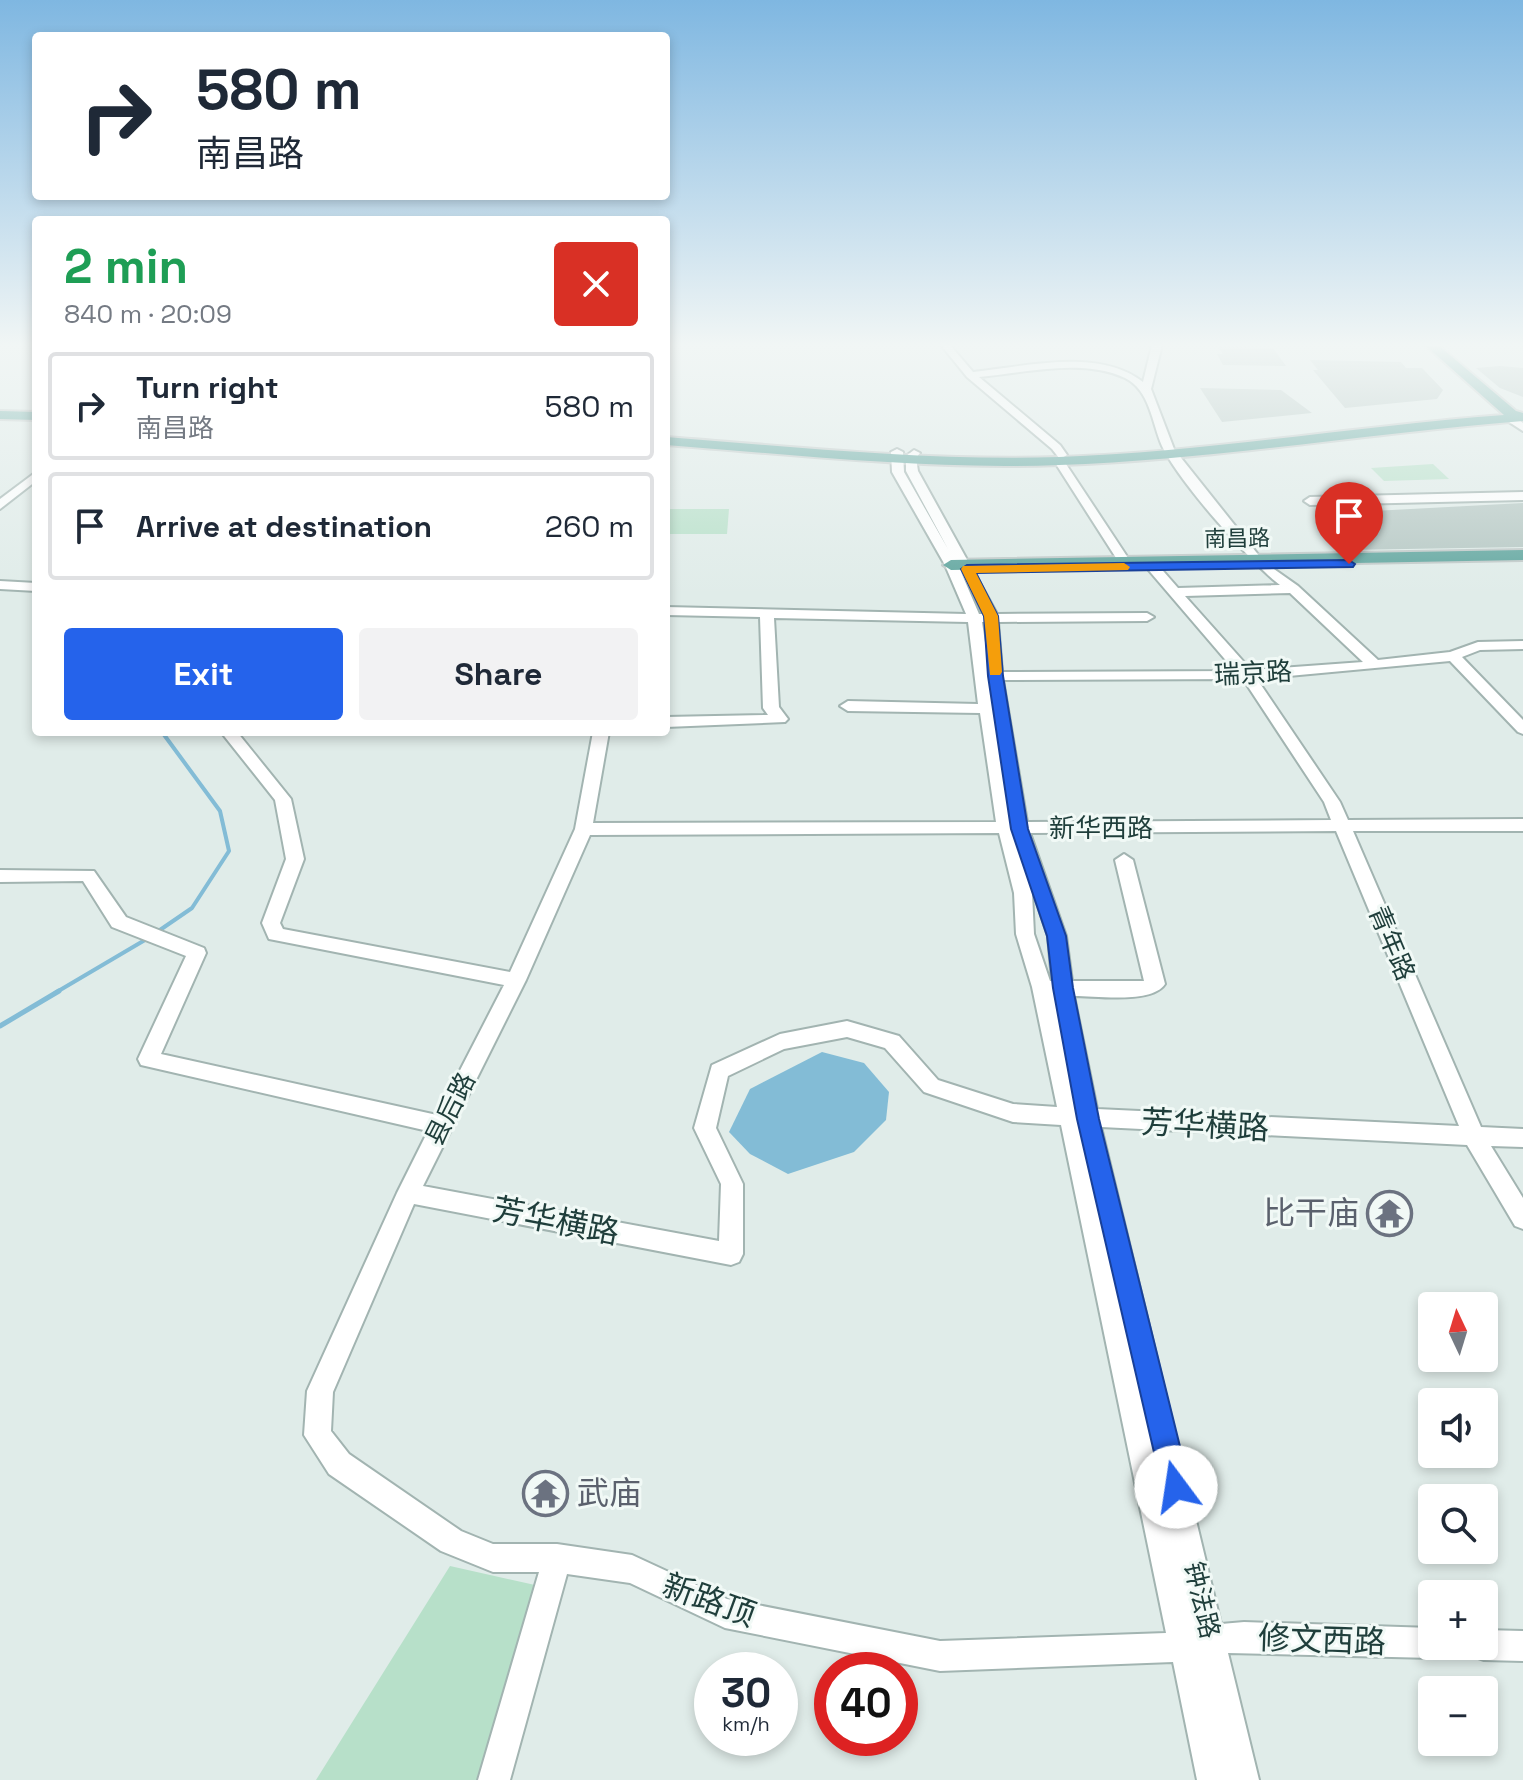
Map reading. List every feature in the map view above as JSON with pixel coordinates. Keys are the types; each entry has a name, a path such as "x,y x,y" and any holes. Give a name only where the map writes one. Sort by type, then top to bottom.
{"main road":[{"path":"670,439 904,455 1060,458 1171,451 1413,428"},
{"name":"南昌路","path":"959,567 1152,567 1523,555"},
{"name":"南昌路","path":"959,567 1124,561 1523,562"}],"street":[{"path":"1033,428 1056,447 1124,561"},
{"path":"1162,428 1171,451 1260,563 1293,589 1375,665"},
{"name":"钟法路","path":"904,455 898,472 959,567 983,616 988,676 1023,893 1025,934 1053,988 1078,1118 1199,1644 1243,1780"},
{"path":"0,505 32,478"},
{"path":"0,515 32,489"},
{"path":"1310,501 1523,496"},
{"name":"青年路","path":"1152,567 1247,675 1332,802 1474,1137 1523,1219"},
{"path":"0,582 32,584"},
{"path":"1177,592 1293,589"},
{"path":"670,611 1147,617"},
{"path":"670,722 780,719 771,708 767,613"},
{"name":"瑞京路","path":"988,676 1247,675 1375,665 1453,656 1478,646 1523,645"},
{"path":"1453,656 1523,729"},
{"name":"钟法路","path":"988,676 985,709 1000,806 1013,829"},
{"path":"848,706 985,709"},
{"path":"232,736 283,799 295,859 271,923 276,934 516,980"},
{"name":"县后路","path":"320,1391 408,1193 516,980 584,829 600,736"},
{"name":"新华西路","path":"584,829 1523,825"},
{"path":"1053,988 1145,989 1155,984 1124,860"},
{"path":"0,876 88,875 119,922 197,953 148,1059 442,1125"},
{"name":"芳华横路","path":"408,1193 731,1254 732,1184 705,1128 719,1071 780,1042 847,1029 892,1042 931,1086 1013,1113 1523,1138"},
{"name":"新路顶","path":"320,1391 317,1435 339,1464 451,1541 493,1558 557,1558 632,1569 725,1613 940,1656 1199,1644"},
{"path":"494,1780 557,1558"},
{"name":"修文西路","path":"1199,1644 1244,1637 1418,1643"},
{"name":"钟法路","path":"1199,1644 1213,1780"},
{"path":"1498,1645 1523,1646"}],"green space":[{"path":"1433,464 1449,479 1384,481 1371,468"},
{"path":"670,509 729,509 727,534 670,534"},
{"path":"450,1566 544,1587 477,1780 316,1780"}],"water":[{"path":"822,1052 864,1063 889,1092 886,1120 854,1152 788,1174 750,1154 729,1132 750,1089"}],"building":[{"path":"1523,503 1523,547 1347,550 1317,514"}],"waterway":[{"path":"157,932 192,908 229,851 220,811 165,736"},
{"path":"55,993 150,937"},
{"path":"0,1026 59,991"}],"slow traffic":[{"path":"995,672 991,616 967,569 1124,567"}],"place":[{"name":"比干庙","path":"1390,1213"},
{"name":"武庙","path":"546,1493"}],"route":[{"path":"1176,1487 1088,1119 1063,988 1057,936 1020,829 995,676 991,616 967,569 1349,564"}]}
